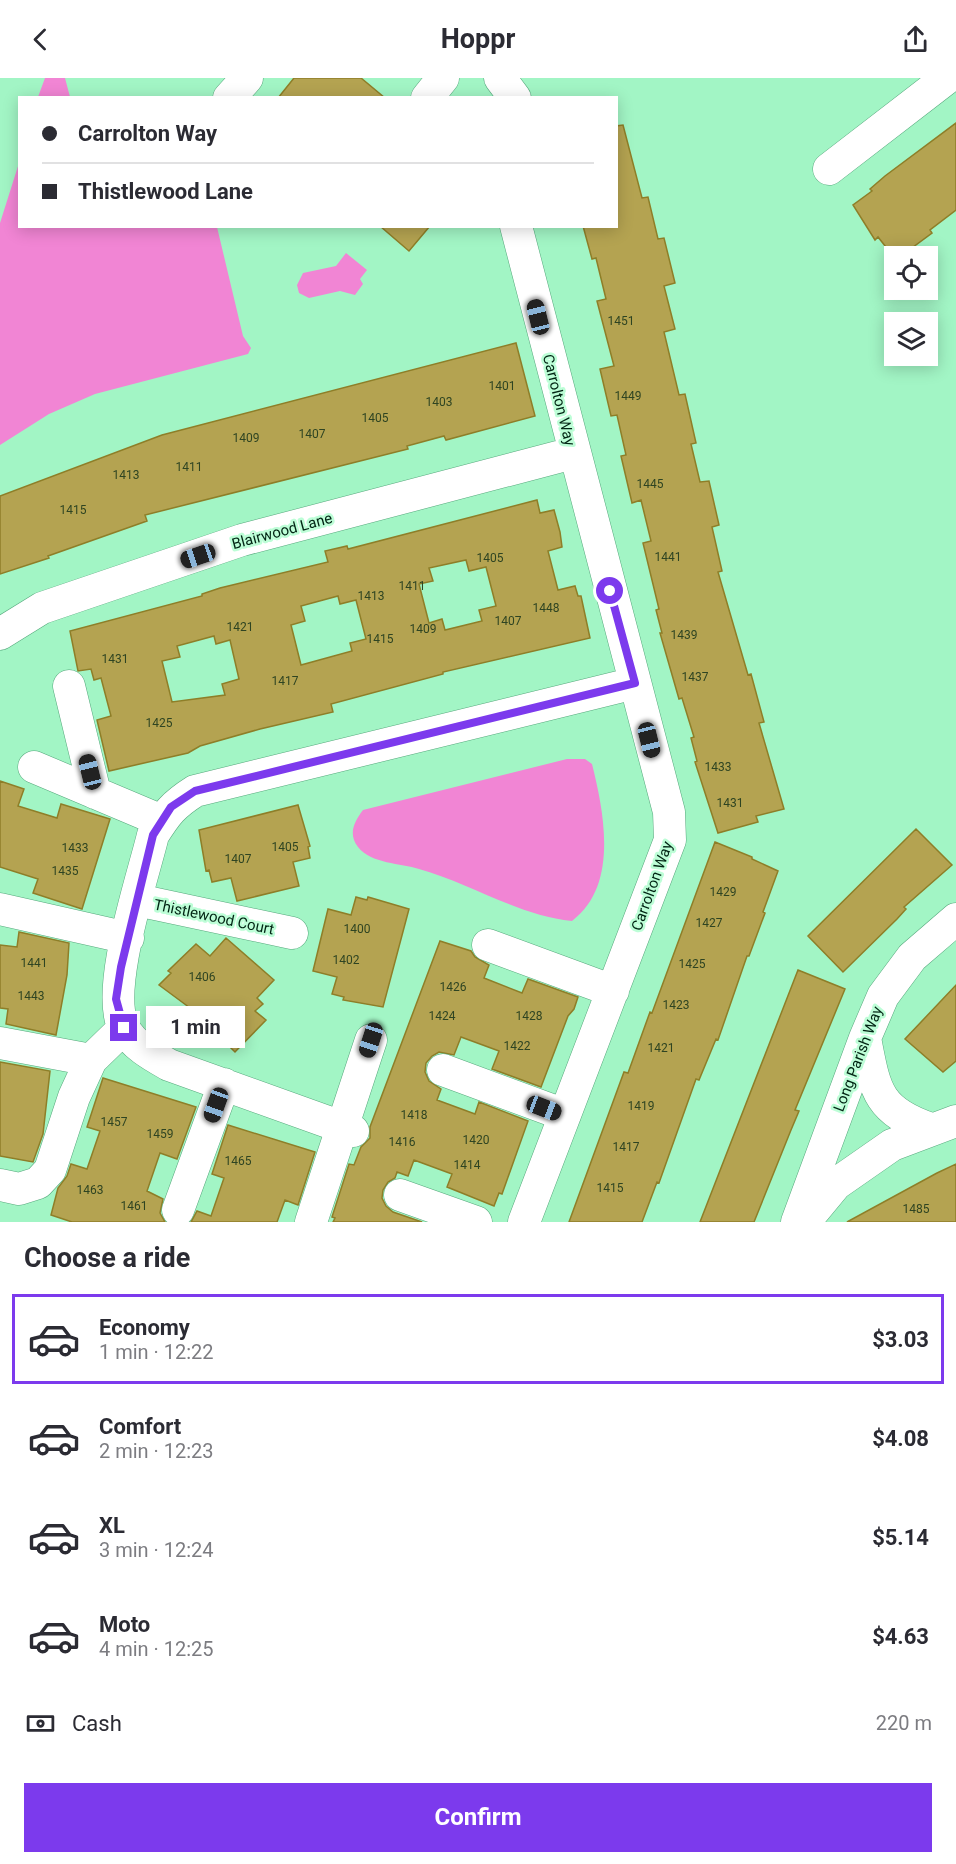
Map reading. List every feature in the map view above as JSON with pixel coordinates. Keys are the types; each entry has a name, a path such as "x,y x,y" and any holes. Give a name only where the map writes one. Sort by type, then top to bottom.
{"street":[{"path":"231,96 247,78"},
{"path":"830,169 946,78"},
{"name":"Carrolton Way","path":"517,228 573,453 669,812 670,840 524,1222"},
{"name":"Blairwood Lane","path":"0,634 42,608 242,540 573,453"},
{"path":"348,1129 169,1065 145,1051 124,1028 116,999 128,938 153,835 171,807 195,791 635,683"},
{"path":"69,686 95,793"},
{"path":"34,767 162,821"},
{"name":"Thistlewood Court","path":"137,900 292,933"},
{"path":"0,909 128,938"},
{"name":"Long Parish Way","path":"797,1222 865,1038 896,976 912,957 956,919"},
{"path":"488,945 613,991"},
{"path":"0,1185 20,1190 38,1183 50,1170 74,1097 91,1060 124,1028"},
{"path":"865,1038 874,1082 886,1104 905,1120 943,1125"},
{"path":"311,1222 348,1129 371,1040"},
{"path":"0,1043 91,1060"},
{"path":"442,1070 565,1116"},
{"path":"178,1210 224,1084"},
{"path":"805,1222 836,1184 892,1145 943,1125"},
{"path":"400,1195 476,1222"}],"shaded area":[{"path":"45,78 65,78 70,96 38,96"},
{"path":"18,166 18,228 217,228 243,336 251,348 248,354 95,394 49,414 0,445 0,223"},
{"path":"346,253 367,270 360,279 363,284 355,295 340,291 309,298 299,293 297,285 303,273 336,266"},
{"path":"567,759 585,759 592,764 601,804 604,847 597,888 587,906 572,921 533,913 438,875 370,857 358,847 353,837 353,828 363,810"}],"building":[{"path":"294,78 361,78 383,96 280,96"},
{"path":"956,123 956,210 930,230 932,233 914,246 885,246 878,237 875,240 853,205 872,191 870,189"},
{"path":"623,125 642,198 648,197 658,239 664,238 675,283 664,286 675,329 664,332 679,395 685,394 696,443 691,444 700,482 709,481 719,525 712,527 722,571 718,572 748,675 751,674 764,722 759,723 784,809 756,816 758,822 718,833 695,762 697,761 691,738 694,737 682,698 679,699 660,633 662,633 656,610 659,609 643,543 651,541 641,500 632,503 621,456 626,455 617,415 611,416 600,369 614,366 597,301 606,299 596,258 592,259 584,228 618,228 618,126"},
{"path":"382,228 428,228 409,251"},
{"path":"516,343 535,416 446,440 444,436 407,446 408,449 145,515 147,521 0,574 0,496 162,435"},
{"path":"537,500 540,513 554,510 560,532 562,547 548,551 558,590 575,586 578,596 581,596 590,638 443,672 443,674 331,704 333,712 260,729 200,746 188,753 109,771 97,720 111,716 101,678 94,680 91,669 78,671 70,631 202,596 202,594 220,588 328,562 325,551 347,546 348,549","holes":["466,560 469,571 486,567 496,606 479,610 482,621 445,630 442,619 429,623 419,584 433,581 429,568","338,596 340,604 356,600 366,639 350,643 352,651 301,665 291,625 305,621 301,606","214,636 216,644 230,640 239,679 222,684 225,695 172,702 162,661 180,657 177,646"]},
{"path":"0,781 24,789 18,806 57,818 61,804 110,819 82,909 33,893 38,879 0,867"},
{"path":"298,805 310,846 308,847 310,858 293,862 299,886 237,901 231,878 212,882 209,870 206,871 199,830"},
{"path":"916,829 952,865 904,907 906,909 897,919 843,972 808,936"},
{"path":"715,842 752,857 778,871 763,912 765,913 749,956 747,956 718,1040 716,1039 699,1080 696,1079 659,1183 657,1182 642,1222 569,1222 624,1072 628,1073 650,1012 652,1013"},
{"path":"356,897 367,900 368,897 409,909 383,1007 343,1000 344,997 332,994 337,977 313,971 328,909 351,915"},
{"path":"19,932 69,943 67,975 56,1035 6,1024 8,1009 0,1008 0,945 17,947"},
{"path":"226,938 274,980 257,998 263,1004 255,1011 266,1020 235,1052 190,1008 159,985 171,973 168,971 196,944 210,956"},
{"path":"440,941 471,951 475,957 489,965 484,978 522,993 528,979 578,997 574,1009 568,1016 541,1087 492,1069 499,1051 461,1037 454,1055 439,1052 426,1063 425,1072 429,1081 441,1089 437,1100 475,1114 479,1102 528,1121 502,1194 499,1193 494,1206 447,1187 452,1174 414,1160 408,1176 397,1172 395,1178 388,1182 383,1190 382,1198 393,1212 422,1222 333,1222 335,1218 332,1217 349,1164 354,1165 361,1147 370,1138 370,1127"},
{"path":"798,970 845,989 795,1110 799,1111 754,1222 700,1222"},
{"path":"956,985 956,1061 943,1072 905,1039"},
{"path":"0,1062 50,1071 43,1134 33,1162 0,1156"},
{"path":"103,1078 196,1107 177,1159 160,1153 147,1191 163,1199 160,1213 165,1222 72,1222 51,1215 58,1188 67,1176 71,1164 87,1169 100,1131 87,1127"},
{"path":"228,1125 315,1152 298,1205 285,1200 277,1222 191,1222 197,1211 211,1216 224,1178 212,1174"},
{"path":"956,1164 956,1222 847,1222 937,1173"}],"route":[{"path":"124,1028 116,999 121,967 153,835 171,807 195,791 635,683 610,591"}]}
